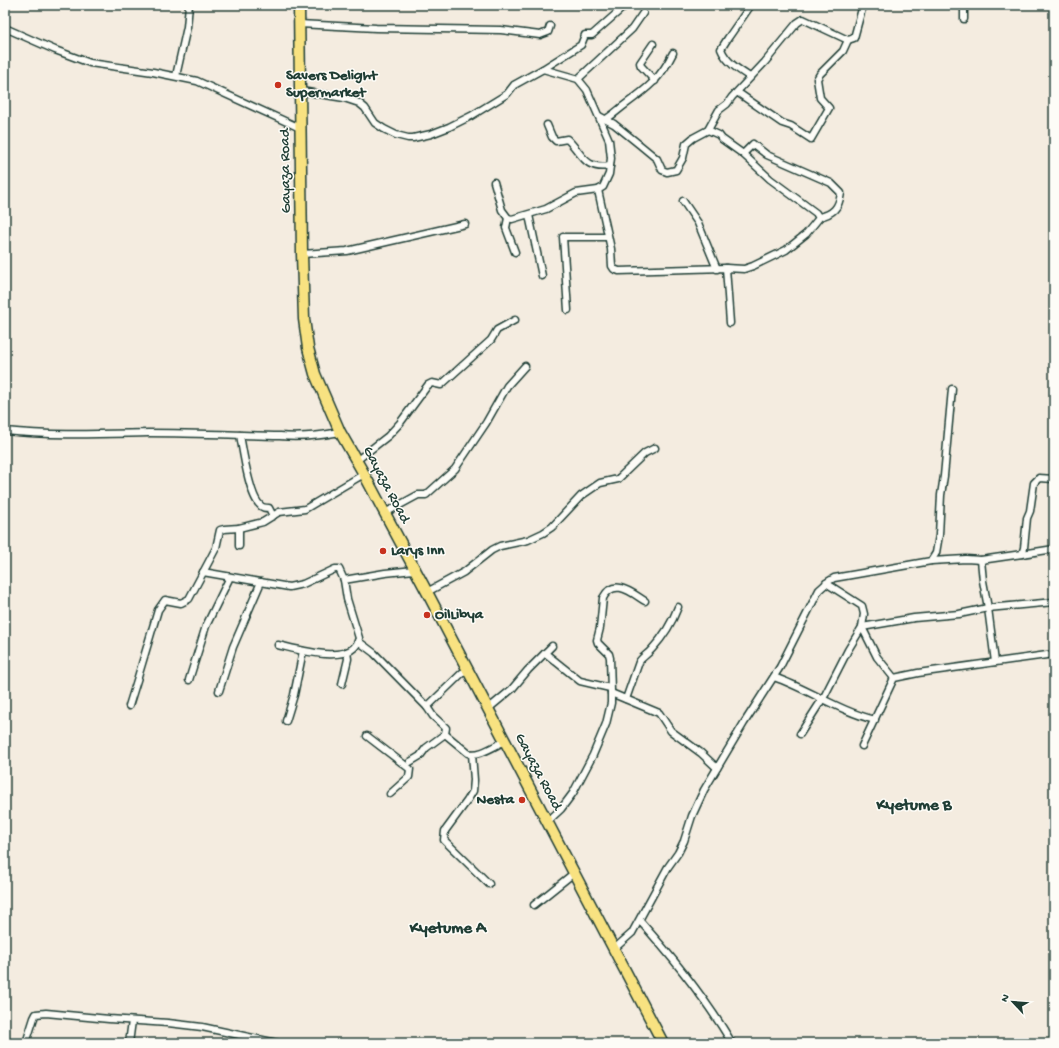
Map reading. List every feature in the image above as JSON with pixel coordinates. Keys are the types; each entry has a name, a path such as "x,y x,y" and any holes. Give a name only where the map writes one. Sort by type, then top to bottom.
{"main road":[{"name":"Gayaza Road","path":"299,5 304,319 308,348 315,374 340,432 427,592 663,1043"}],"street":[{"path":"176,76 187,27 189,5"},
{"path":"301,91 344,98 362,104 371,119 384,129 396,135 413,138 431,134 449,127 507,94 517,83 543,69 580,44 585,35 592,35 626,5"},
{"path":"750,5 721,49 723,54 735,66 750,77"},
{"path":"599,116 606,119 657,159 662,170 667,172 676,170 683,158 684,147 689,141 708,130 718,110 727,104 765,62 796,23 803,20 848,40 854,38 863,5"},
{"path":"964,5 964,20"},
{"path":"578,79 632,29 643,13"},
{"path":"300,24 376,28 501,30 540,35 548,32 550,26"},
{"path":"5,28 55,50 90,63 176,76 197,81 300,128"},
{"path":"737,92 782,123 791,126 811,139 829,108 820,98 817,79 820,74 843,51 848,40"},
{"path":"653,44 640,63 654,81"},
{"path":"606,119 637,97 654,81 664,69 673,53"},
{"path":"494,182 502,210 508,218 512,219 546,209 576,194 598,190 607,181 611,158 609,140 587,90 578,79 543,69"},
{"path":"547,125 552,137 556,141 567,139 587,163 604,167 610,166"},
{"path":"708,130 719,135 722,139 743,154 770,179 812,209 818,217"},
{"path":"743,154 753,144 767,155 831,183 837,188 841,193 836,208 830,214 818,217"},
{"path":"598,190 608,237 612,266 614,269 619,271 726,268 744,269 775,256 796,243 817,222 818,217"},
{"path":"683,202 698,223 717,269"},
{"path":"529,215 542,276"},
{"path":"508,218 506,228 514,252"},
{"path":"302,254 348,251 465,224"},
{"path":"568,310 563,237 608,237"},
{"path":"726,268 730,323"},
{"path":"356,461 396,428 428,385 432,383 441,385 491,340 497,330 515,320"},
{"path":"385,513 418,495 426,495 455,469 486,423 507,386 525,366"},
{"path":"931,561 936,553 939,535 940,495 944,476 952,390"},
{"path":"5,431 39,434 84,435 150,433 297,437 316,437 340,432"},
{"path":"240,435 250,485 259,505 264,508 269,508 273,516"},
{"path":"427,592 464,572 492,550 500,546 528,540 543,533 552,527 580,496 600,483 618,478 645,453 655,448"},
{"path":"129,706 160,605 165,600 181,603 189,599 216,548 220,530 239,528 263,522 279,512 305,509 364,474"},
{"path":"1022,554 1034,483 1039,478 1054,479"},
{"path":"239,528 239,546"},
{"path":"614,949 632,933 640,921 668,867 681,849 698,802 716,768 774,677 791,647 819,590 826,583 834,578 931,561 966,559 981,560 1054,549"},
{"path":"981,560 995,662"},
{"path":"203,572 289,587 303,584 337,569 341,573 344,580 347,600 358,634 358,641 355,646 347,652 333,655 303,651 278,645"},
{"path":"344,580 385,572 414,570"},
{"path":"190,680 206,626 230,577"},
{"path":"219,692 231,653 261,582"},
{"path":"800,734 822,699 848,650 862,628 864,614 862,606 826,583"},
{"path":"547,822 561,809 570,797 593,755 606,724 611,691 610,658 609,654 597,640 600,628 603,598 605,594 618,587 625,589 645,601"},
{"path":"862,628 914,618 959,614 988,608 1054,602"},
{"path":"626,699 639,662 651,651 668,630 678,607"},
{"path":"862,628 877,657 894,678"},
{"path":"358,641 374,653 446,728 445,734 426,748 420,756 410,762"},
{"path":"488,709 512,689 552,646"},
{"path":"286,721 294,695 303,651"},
{"path":"342,684 348,659 347,652"},
{"path":"546,653 580,681 611,691 661,715 671,731 701,753 716,768"},
{"path":"894,678 918,673 1054,654"},
{"path":"427,707 462,673"},
{"path":"774,677 787,681 858,716 875,720"},
{"path":"862,746 894,678"},
{"path":"445,734 465,751 472,754 479,753 505,741"},
{"path":"366,736 410,769 409,777 390,794"},
{"path":"472,754 474,780 473,791 444,831 444,840 489,884"},
{"path":"534,905 574,873"},
{"path":"640,921 686,976 714,1014 732,1043"},
{"path":"26,1043 34,1018 36,1014 41,1013 132,1021 168,1022 202,1027 277,1043"},
{"path":"129,1043 132,1021"}],"place":[{"name":"Savers Delight Supermarket","path":"278,85"},
{"name":"Larys Inn","path":"383,551"},
{"name":"OilLibya","path":"427,615"},
{"name":"Nesta","path":"522,800"}],"district":[{"name":"Kyetume B","path":"914,806"},
{"name":"Kyetume A","path":"448,929"}]}
